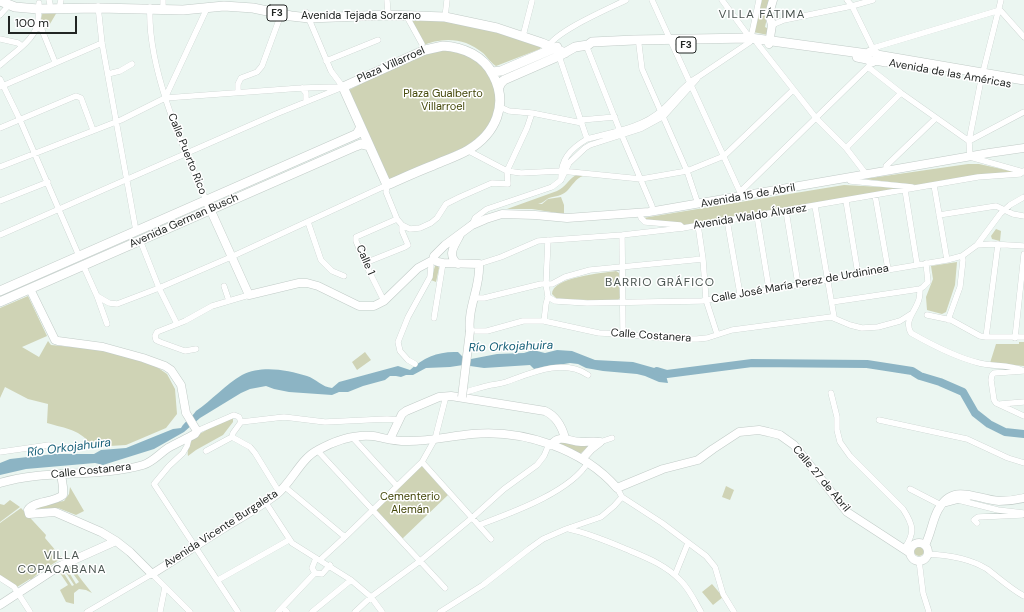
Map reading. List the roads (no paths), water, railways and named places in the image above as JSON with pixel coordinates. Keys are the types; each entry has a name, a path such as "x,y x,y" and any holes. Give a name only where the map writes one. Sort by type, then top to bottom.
{"main road":[{"path":"769,42 772,25 769,14 773,0"},
{"path":"0,1 9,5"},
{"name":"Avenida Tejada Sorzano","path":"9,5 16,2 38,6 150,8 163,6 208,6 227,2 253,2 282,11 307,15 388,12 445,15 493,23 524,34 555,49"},
{"name":"Avenida Tejada Sorzano","path":"38,6 50,2 98,6"},
{"name":"Avenida Tejada Sorzano","path":"388,12 406,15 445,15"},
{"name":"Avenida de las Américas","path":"555,49 587,45 592,42 634,40 672,43"},
{"name":"Avenida de las Américas","path":"587,45 592,48 672,43 769,42 872,57 981,77 1024,87"},
{"name":"Plaza Villarroel","path":"369,146 343,87 425,50 443,46 460,48 471,53 484,62 492,72 499,87 500,107 494,124 487,135 467,150 387,185"},
{"path":"492,72 501,71 555,49"},
{"path":"499,87 504,80 529,70 555,49"},
{"path":"525,61 529,70"},
{"name":"Avenida de las Américas","path":"981,77 1024,80"},
{"name":"Avenida German Busch","path":"0,291 357,134 361,127"},
{"name":"Avenida German Busch","path":"0,302 361,144 369,146"},
{"path":"369,146 387,185"},
{"name":"Avenida 15 de Abril","path":"384,301 418,268 431,261 445,245 472,226 486,219 502,214 529,214 567,218 653,212 742,194 849,178 1024,148"},
{"name":"Calle Puerto Rico","path":"206,200 249,295"},
{"path":"136,231 140,240"},
{"path":"458,264 453,259 452,254 453,247 460,235"},
{"path":"79,256 83,265"},
{"path":"431,261 458,264 479,264 469,326 470,331 462,397"},
{"path":"26,280 55,340 103,347 158,363 171,370 181,385 184,406 188,417 195,428"},
{"path":"249,295 281,287 308,283 318,286 359,306 374,306 384,301"},
{"path":"390,439 402,414 410,408 449,396 545,411 554,416 561,427 564,438"},
{"name":"Calle Costanera","path":"0,483 10,480 115,470 144,465 169,448 195,434 195,428"},
{"name":"Calle 27 de Abril","path":"617,488 663,469 698,460 739,432 752,430 768,432 780,435 794,445 820,480 847,512 907,551"},
{"name":"Avenida Vicente Burgaleta","path":"152,574 266,502 282,489 308,457 317,450 331,443 352,437 371,436 409,442 473,434 514,435 530,438 585,460 602,473 617,488"},
{"path":"550,445 555,441 564,438 576,442 600,442"},
{"path":"585,460 591,449 600,442"},
{"path":"61,474 63,487 62,495 58,499 32,505 28,508 28,512 31,514 52,511 60,513 101,532 130,552 152,574"},
{"path":"926,545 921,543 915,544 907,551 913,558 919,560 924,559 928,554 926,545 934,520 942,504 956,498 972,496 998,501 1024,498"},
{"path":"0,604 58,567 116,541"}],"street":[{"path":"386,0 388,12"},
{"path":"445,15 447,0"},
{"path":"587,139 572,92 555,49 562,33 626,0"},
{"path":"652,0 742,194 816,118 872,57 1000,10"},
{"path":"722,0 752,41 816,118 846,148 866,174"},
{"path":"563,171 573,158 584,148 662,114 698,77 752,41 759,0"},
{"path":"847,0 852,6 872,57 901,93 969,141"},
{"path":"772,25 784,20 852,6 873,0"},
{"path":"1001,0 1000,10 981,77 969,141 970,157 1023,172"},
{"path":"524,34 532,1"},
{"path":"0,14 9,5"},
{"path":"0,65 22,46 34,33 37,27 38,6"},
{"path":"98,6 102,43 128,179 136,231"},
{"path":"165,98 208,6"},
{"name":"Calle Puerto Rico","path":"150,8 150,38 165,98 206,200"},
{"path":"1000,10 1024,37"},
{"path":"238,92 238,84 241,78 257,72 262,66 282,11"},
{"path":"307,15 326,61 331,71 343,87"},
{"path":"406,15 422,44"},
{"path":"37,27 42,30 55,62"},
{"path":"0,39 18,43 22,46"},
{"path":"326,61 378,40"},
{"path":"2,86 102,43"},
{"path":"587,45 653,212"},
{"path":"639,45 642,69 687,171 698,204"},
{"path":"108,74 120,71 132,64"},
{"path":"0,79 48,182 79,256"},
{"path":"0,166 117,121 165,98 302,88 343,87"},
{"path":"0,235 306,101 343,87"},
{"path":"302,88 306,93 306,101"},
{"path":"467,150 507,171 530,173 563,171 641,179 687,171 724,156 793,90"},
{"path":"846,148 901,93"},
{"path":"0,128 78,96 81,98 93,130"},
{"path":"500,107 506,110 581,121 615,117"},
{"path":"969,141 1024,112"},
{"path":"387,185 386,192 397,219 402,225 410,229 426,226 437,218 446,204 492,183 508,184 507,171 527,128 532,113"},
{"path":"887,171 886,166 936,118"},
{"path":"472,226 475,218 487,209 552,187 561,180 567,156 573,149 587,139 621,133"},
{"name":"Avenida Waldo Álvarez","path":"479,264 538,241 683,228 978,177 1020,174 1023,172"},
{"path":"849,178 850,182 920,188"},
{"path":"0,201 48,182"},
{"path":"97,296 109,303 117,304 160,288 387,185"},
{"path":"934,185 947,260"},
{"path":"905,190 917,264"},
{"path":"875,196 888,269"},
{"name":"Calle José María Perez de Urdininea","path":"548,297 555,302 587,304 706,300 947,260 962,256 977,245 1005,210 1010,205 1024,197"},
{"path":"846,201 858,274"},
{"path":"815,206 834,317 850,325 870,328 900,321 911,314"},
{"path":"939,215 996,206 1013,214 1024,216"},
{"path":"786,210 798,284"},
{"path":"640,213 641,218 645,222 680,225 683,228"},
{"path":"757,216 769,289"},
{"name":"Calle 1","path":"384,301 365,263 356,237 397,219"},
{"path":"727,220 740,294"},
{"path":"308,222 321,260 326,266 344,276"},
{"path":"365,263 408,245 402,232 402,225"},
{"path":"698,225 703,260 706,300 717,334"},
{"path":"622,234 623,334"},
{"path":"140,240 177,324"},
{"path":"544,320 548,297 546,284 548,240"},
{"path":"986,337 998,244"},
{"path":"977,245 998,244 1024,246"},
{"path":"1015,338 1024,254"},
{"path":"948,320 960,287 963,260 962,256"},
{"path":"473,298 484,298 541,284 552,284 565,277 584,272 703,260"},
{"path":"414,364 400,351 398,342 408,317 430,277 431,261"},
{"path":"434,318 443,263"},
{"path":"832,302 923,288 928,282 926,263"},
{"path":"83,265 97,296 106,324"},
{"path":"224,286 229,301"},
{"path":"920,289 919,301 911,314 908,326 911,333 930,344 979,364 1018,367 1024,371"},
{"path":"196,349 185,351 160,342 155,338 157,332 177,324 212,306 249,295"},
{"path":"928,315 948,320 980,336 1015,338 1024,337"},
{"name":"Calle Costanera","path":"470,331 487,332 523,321 544,320 599,333 676,339 697,339 732,330 831,316 834,317"},
{"path":"315,574 312,568 318,559 345,537 422,462 435,439 449,396 559,367 572,368 588,375"},
{"path":"1024,371 997,373 992,375 991,380 994,400 999,405 1024,416"},
{"path":"831,393 837,417 837,430 843,446 850,456 908,517 911,524 912,536 907,551"},
{"path":"999,405 1024,402"},
{"path":"195,428 234,415 239,417 241,422"},
{"path":"206,451 232,437 233,433 241,422 284,417 325,422 387,419 399,420"},
{"path":"879,420 967,439 1008,458 1024,463"},
{"path":"232,437 250,447 282,489 345,537"},
{"path":"352,437 397,486"},
{"path":"189,438 183,453 169,466 154,484 238,612"},
{"path":"600,442 612,438"},
{"path":"355,612 473,518 504,489 537,465 550,445"},
{"path":"0,452 49,446"},
{"path":"317,450 445,588"},
{"path":"479,525 530,505 566,485 581,472 585,460"},
{"path":"422,462 491,539"},
{"path":"617,488 622,496 662,523 706,556 715,567 723,594 734,612"},
{"path":"910,489 942,504"},
{"path":"440,612 492,578 543,539 601,517 614,506 622,496"},
{"path":"956,498 998,510 1024,514"},
{"path":"266,502 289,540 330,565 351,580 371,598 382,612"},
{"path":"977,523 974,520 978,517 1024,514"},
{"path":"566,529 595,536 649,558 675,575 685,586 701,612"},
{"path":"218,580 289,540"},
{"path":"675,575 688,543"},
{"path":"928,554 954,557 976,563 987,569 1024,596"},
{"path":"919,560 924,593 929,612"},
{"path":"283,611 315,574 322,574 330,565"},
{"path":"152,574 190,612"},
{"name":"Avenida Vicente Burgaleta","path":"87,612 152,574"},
{"path":"0,578 19,592 30,612"},
{"path":"312,612 351,580"},
{"path":"160,612 165,588"}],"water":[{"path":"533,350 545,353 557,350 572,351 595,360 633,362 665,371 668,383 659,382 637,374 603,371 570,363 534,369 530,365 484,368 463,365 426,368 413,375 401,377 390,376 385,380 348,392 339,392 332,395 289,392 266,386 250,389 241,393 200,418 184,432 154,449 103,465 95,463 26,469 0,475 0,463 10,459 54,454 94,454 101,450 126,448 173,429 181,428 196,411 224,388 242,375 258,370 266,369 291,372 307,376 325,386 332,388 339,382 398,366 410,370 426,358 438,354 458,352 463,357 471,359 497,354 524,353"}],"waterway":[{"name":"Río Orkojahuira","path":"657,371 667,374 752,363 867,364 912,371 920,376 940,382 963,392 975,413 989,424 1005,432 1024,434"}],"district":[{"name":"VILLA FÁTIMA","path":"762,15"},
{"name":"BARRIO GRÁFICO","path":"660,283"},
{"name":"VILLA COPACABANA","path":"62,563"}],"park label":[{"name":"Plaza Gualberto Villarroel","path":"443,100"},
{"name":"Cementerio Alemán","path":"410,503"}]}
